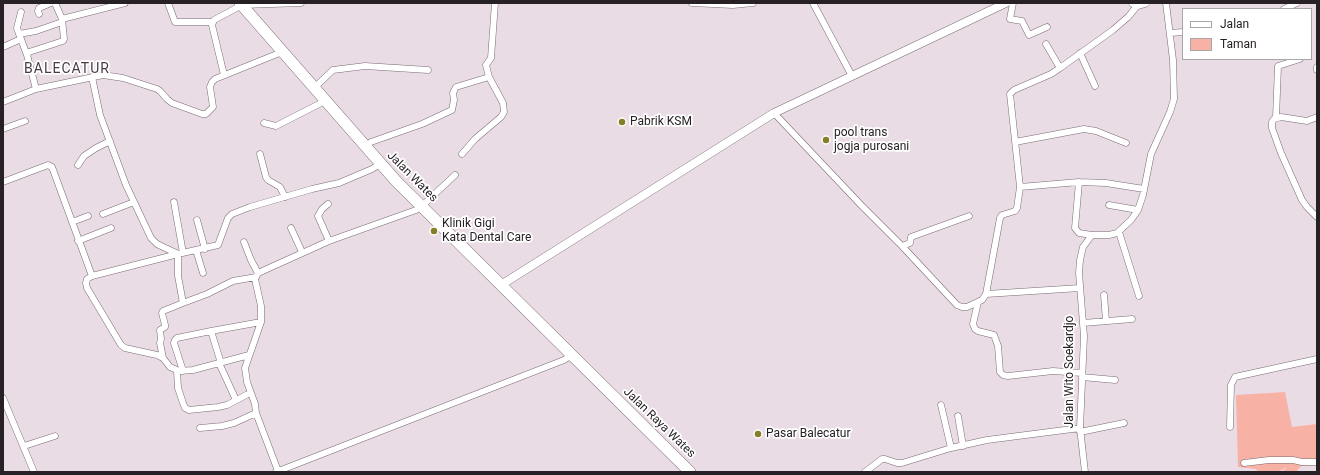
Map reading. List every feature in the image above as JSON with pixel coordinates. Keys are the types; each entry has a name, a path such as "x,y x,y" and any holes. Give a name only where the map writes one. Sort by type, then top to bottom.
{"highway":[{"name":"Jalan Wates","path":"241,4 380,164 610,393"},
{"name":"Jalan Raya Wates","path":"610,393 690,472"}],"street":[{"path":"39,14 39,8 51,3"},
{"path":"27,55 29,52 64,40 62,21 55,3"},
{"path":"3,47 20,36 62,21 125,3"},
{"path":"168,3 175,22 212,22 241,4 301,3"},
{"path":"462,154 475,139 501,117 504,112 503,103 489,77 486,65 491,58 495,3"},
{"path":"692,3 733,5 753,3"},
{"path":"813,3 852,76"},
{"path":"501,285 774,113 1006,3"},
{"path":"1013,3 1010,19 1022,21 1029,35 1047,27"},
{"path":"1079,182 1075,228 1079,233 1109,236 1119,232 1131,220 1138,210 1151,154 1170,112 1174,99 1173,60 1166,3"},
{"path":"1286,8 1297,3"},
{"path":"774,113 957,305 967,307 982,300 986,294 1000,218 1002,215 1017,210 1020,186 1011,92 1051,74 1060,68 1128,17 1139,4"},
{"path":"21,12 17,28 27,55 36,89"},
{"path":"212,22 224,75"},
{"path":"1170,33 1182,32"},
{"path":"1046,44 1060,68"},
{"path":"3,102 36,89 92,76 103,75 123,78 156,89 172,103 202,114 208,112 212,107 210,87 215,79 282,52"},
{"path":"1080,53 1095,86"},
{"path":"1276,118 1278,62 1293,60"},
{"path":"314,88 334,70 365,66 428,70"},
{"path":"92,76 100,115 126,185 134,202 154,242 180,253"},
{"path":"365,147 371,142 422,124 452,110 454,100 453,93 456,87 489,77"},
{"path":"264,123 276,126 325,101"},
{"path":"1317,117 1307,121 1281,116 1272,122 1272,128 1281,153 1302,200 1309,210 1317,217"},
{"path":"3,129 26,121"},
{"path":"1015,142 1084,129 1096,131 1126,143"},
{"path":"78,165 84,156 110,141"},
{"path":"260,154 266,177 268,180 280,187 285,197"},
{"path":"249,355 220,363 180,371 170,367 163,358 157,355 129,350 121,345 87,288 87,279 92,276 180,253 218,245 228,218 232,214 250,207 312,189 340,183 380,164"},
{"path":"3,182 48,165 52,167 92,276"},
{"path":"163,358 160,343 160,330 165,327 162,313 163,311 207,294 233,281 257,275 329,240 410,212 422,206 455,175"},
{"path":"1020,186 1079,182 1106,183 1144,189"},
{"path":"103,214 134,202"},
{"path":"174,202 180,253 178,276 183,303"},
{"path":"328,204 322,209 318,216 329,240"},
{"path":"1109,205 1138,210"},
{"path":"72,222 88,216"},
{"path":"902,246 909,244 911,237 969,216"},
{"path":"197,220 204,249"},
{"path":"78,241 111,228"},
{"path":"291,228 302,252"},
{"path":"1119,232 1139,296"},
{"name":"Jalan Wito Soekardjo","path":"1085,472 1080,430 1084,336 1079,273 1083,247 1092,235"},
{"path":"244,242 257,275 256,281 261,306 261,322 245,368 256,413 277,472 564,360 572,355"},
{"path":"196,250 203,273"},
{"path":"986,294 1080,288"},
{"path":"1104,295 1106,321"},
{"path":"978,302 973,324 978,332 994,335 998,346 1000,372 1003,375 1008,376 1053,371 1115,380"},
{"path":"1083,323 1132,319"},
{"path":"250,393 227,405 187,410 182,403 178,388 180,371 174,343 177,338 261,322"},
{"path":"211,331 220,363 236,400"},
{"path":"1230,427 1231,385 1236,377 1317,359"},
{"path":"3,398 34,472"},
{"path":"941,405 951,448"},
{"path":"200,428 222,426 234,423 256,413"},
{"path":"958,416 963,446"},
{"path":"865,472 879,460 885,459 902,463 951,448 987,440 1080,430 1124,423"},
{"path":"24,446 56,436"},
{"path":"1244,463 1269,460 1317,462"}],"green space":[{"path":"1285,392 1292,427 1317,424 1317,465 1301,466 1296,472 1282,472 1287,467 1278,472 1258,472 1256,469 1238,467 1236,395"}],"place":[{"name":"Pabrik KSM","path":"622,122"},
{"name":"pool trans jogja purosani","path":"826,140"},
{"name":"Klinik Gigi Kata Dental Care","path":"434,231"},
{"name":"Pasar Balecatur","path":"758,434"}],"district":[{"name":"BALECATUR","path":"67,69"}]}
